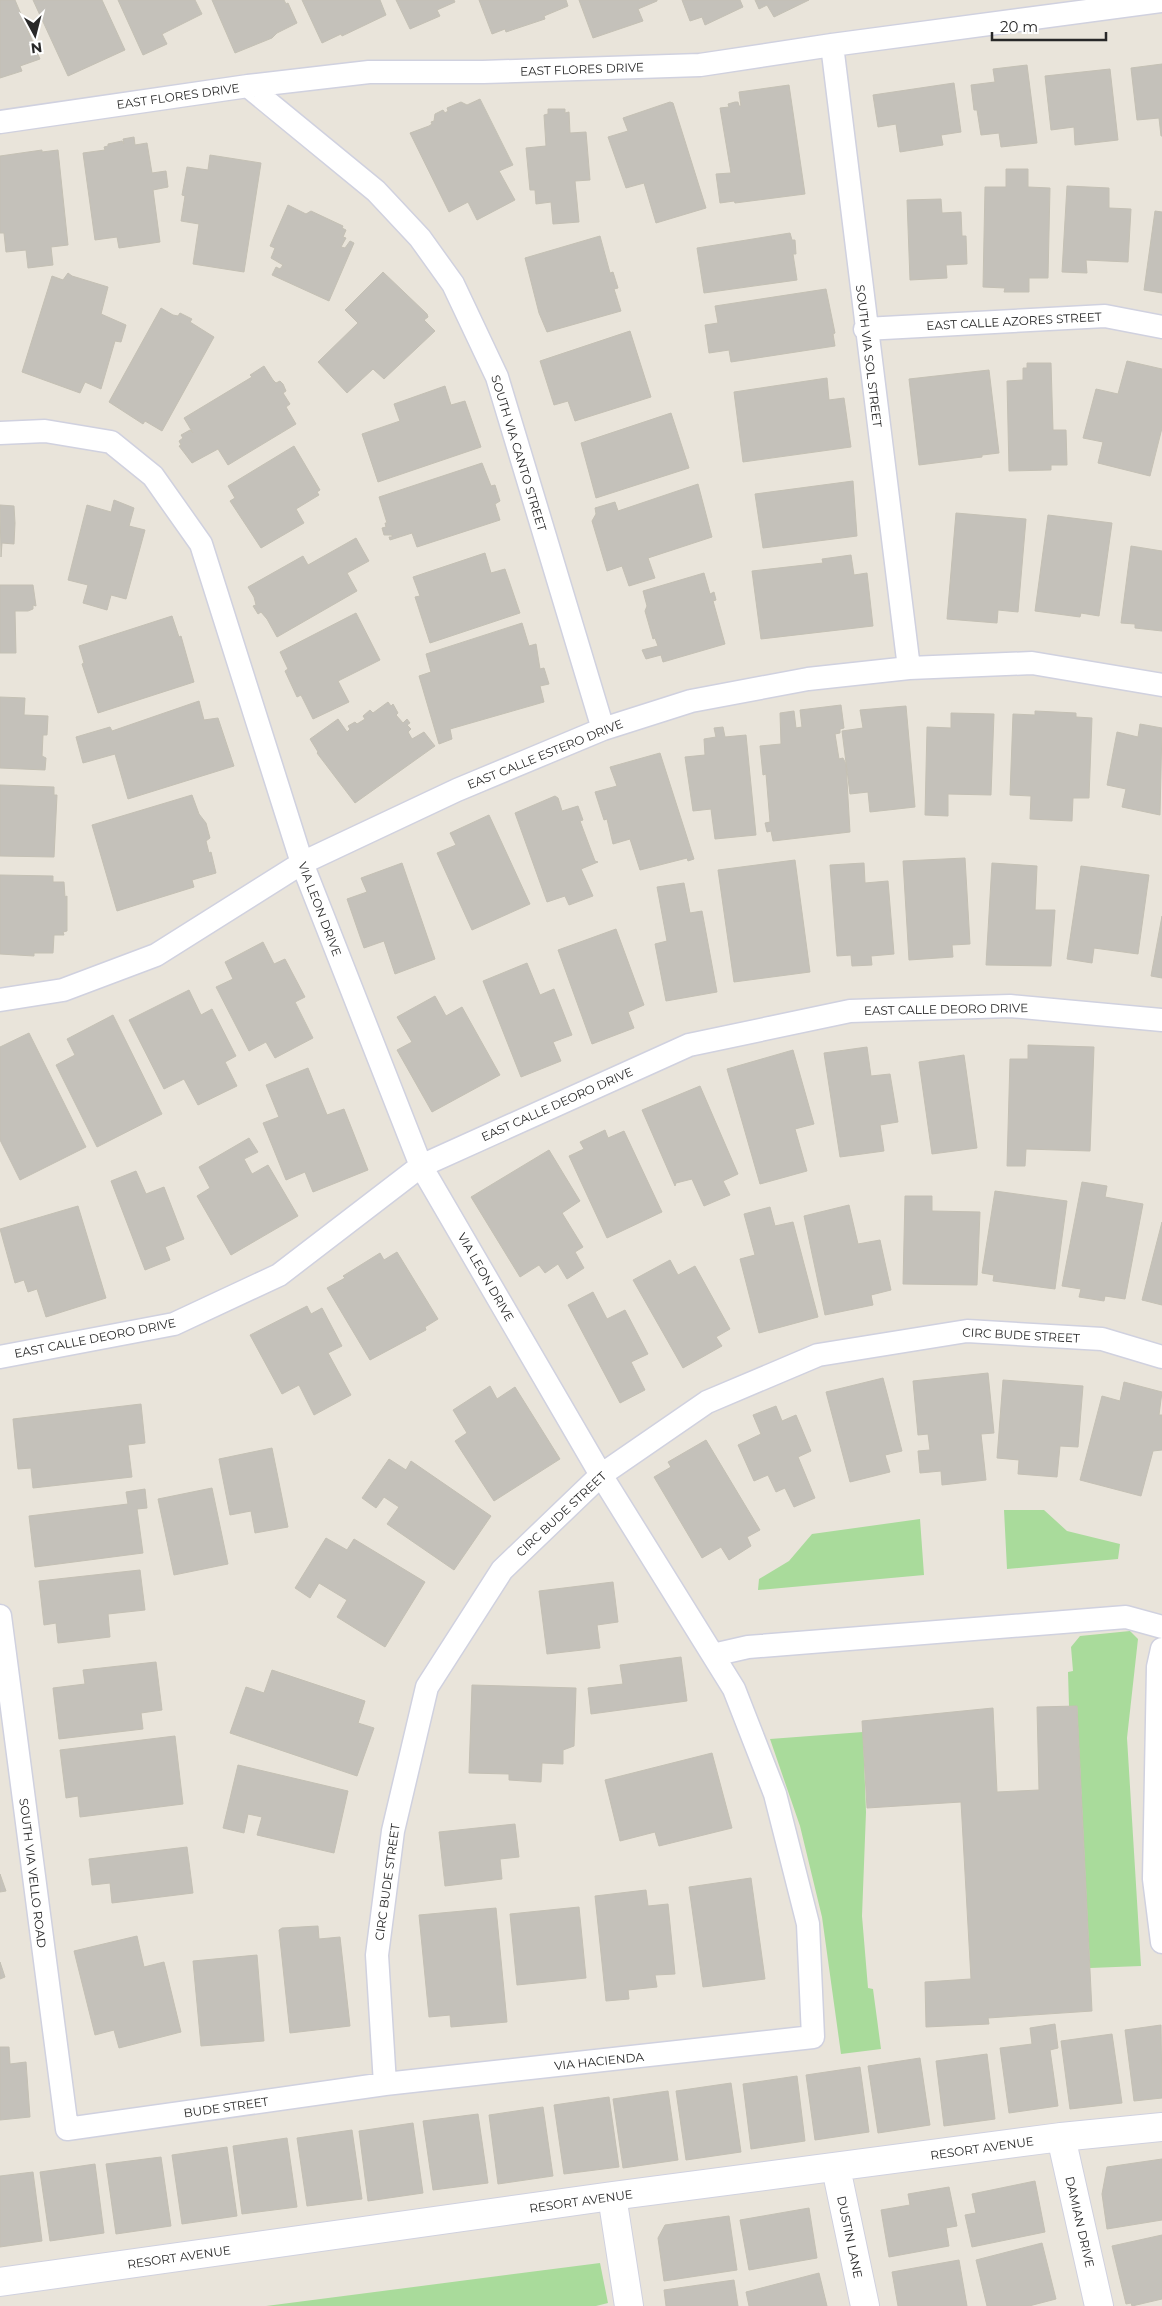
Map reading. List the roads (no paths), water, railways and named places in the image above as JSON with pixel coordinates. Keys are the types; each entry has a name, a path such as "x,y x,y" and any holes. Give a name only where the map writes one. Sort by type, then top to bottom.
{"street":[{"name":"RESORT AVENUE","path":"0,2282 612,2196 1061,2137 1162,2127"},
{"name":"DAMIAN DRIVE","path":"1061,2137 1099,2306"},
{"name":"DUSTIN LANE","path":"836,2168 865,2306"},
{"path":"612,2196 629,2306"}],"lane":[{"name":"EAST FLORES DRIVE","path":"0,122 248,86 369,72 483,72 700,65 832,45 1162,1"},
{"name":"SOUTH VIA SOL STREET","path":"832,45 865,329 908,668"},
{"name":"SOUTH VIA CANTO STREET","path":"248,86 376,191 420,238 454,284 497,378 602,729"},
{"name":"EAST CALLE AZORES STREET","path":"865,329 1105,316 1162,327"},
{"name":"VIA LEON DRIVE","path":"0,433 45,431 111,442 153,476 201,544 302,863 421,1166 601,1475 734,1689 777,1804 808,1924 813,2037"},
{"name":"EAST CALLE ESTERO DRIVE","path":"0,1000 63,990 156,955 302,863 457,790 602,729 701,700 808,679 908,668 1032,663 1162,685"},
{"name":"EAST CALLE DEORO DRIVE","path":"0,1358 174,1324 279,1275 421,1166 689,1045 850,1010 1010,1006 1162,1020"},
{"name":"CIRC BUDE STREET","path":"385,2084 377,1955 393,1831 427,1687 502,1570 601,1475 706,1402 818,1355 967,1331 1102,1339 1162,1357"},
{"name":"SOUTH VIA VELLO ROAD","path":"0,1616 67,2129"},
{"path":"712,1655 748,1648 1126,1617 1162,1627"},
{"path":"1162,1650 1158,1667 1154,1878 1162,1942"},
{"name":"VIA HACIENDA","path":"385,2084 813,2037"},
{"name":"BUDE STREET","path":"67,2129 385,2084"}]}
